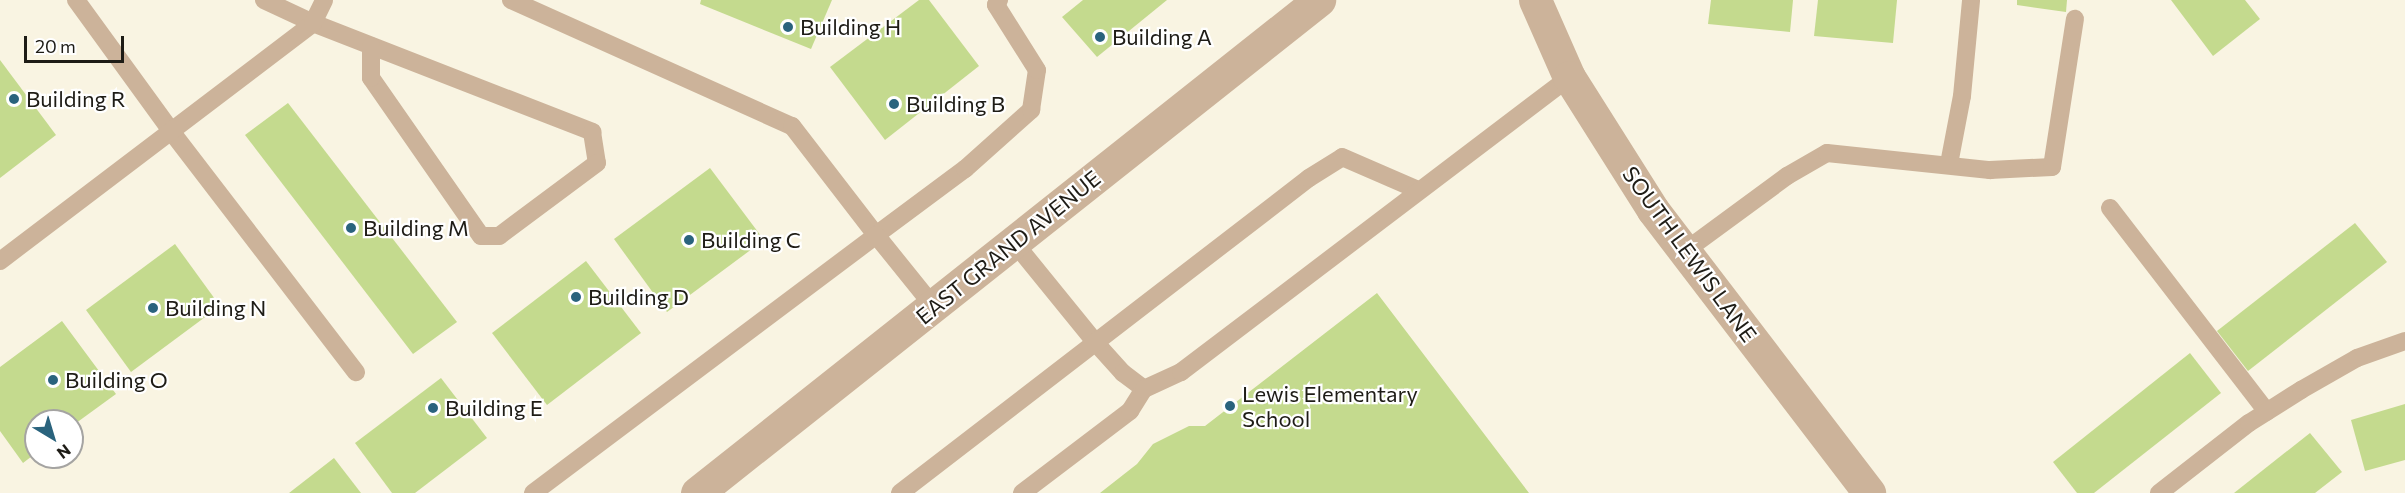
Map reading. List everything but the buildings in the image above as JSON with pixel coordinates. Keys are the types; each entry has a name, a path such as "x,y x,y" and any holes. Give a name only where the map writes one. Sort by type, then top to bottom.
{"street":[{"name":"EAST GRAND AVENUE","path":"698,493 1319,0"},
{"name":"SOUTH LEWIS LANE","path":"1535,0 1569,77 1653,210 1869,493"}],"lane":[{"path":"76,0 171,131 357,372"},
{"path":"264,0 313,23 592,132 597,163 499,236 481,236 371,78 371,46"},
{"path":"0,261 313,23 324,0"},
{"path":"510,0 792,126 876,236 934,307"},
{"path":"533,493 964,170 1031,111 1037,70 996,5 999,0"},
{"path":"1949,164 1962,96 1971,0"},
{"path":"1685,252 1787,176 1827,153 1990,170 2052,167 2075,19"},
{"path":"1022,493 1130,411 1144,389 1182,372 1569,77"},
{"path":"900,493 1309,178 1342,157 1418,190"},
{"path":"2110,208 2267,412"},
{"path":"1014,242 1095,342 1123,373 1144,389"},
{"path":"2159,493 2267,412 2356,358 2405,341"}],"place":[{"name":"Building H","path":"788,27"},
{"name":"Building A","path":"1100,37"},
{"name":"Building R","path":"14,99"},
{"name":"Building B","path":"894,104"},
{"name":"Building M","path":"351,228"},
{"name":"Building C","path":"689,240"},
{"name":"Building D","path":"576,297"},
{"name":"Building N","path":"153,308"},
{"name":"Building O","path":"53,380"},
{"name":"Lewis Elementary School","path":"1230,406"},
{"name":"Building E","path":"433,408"}]}
